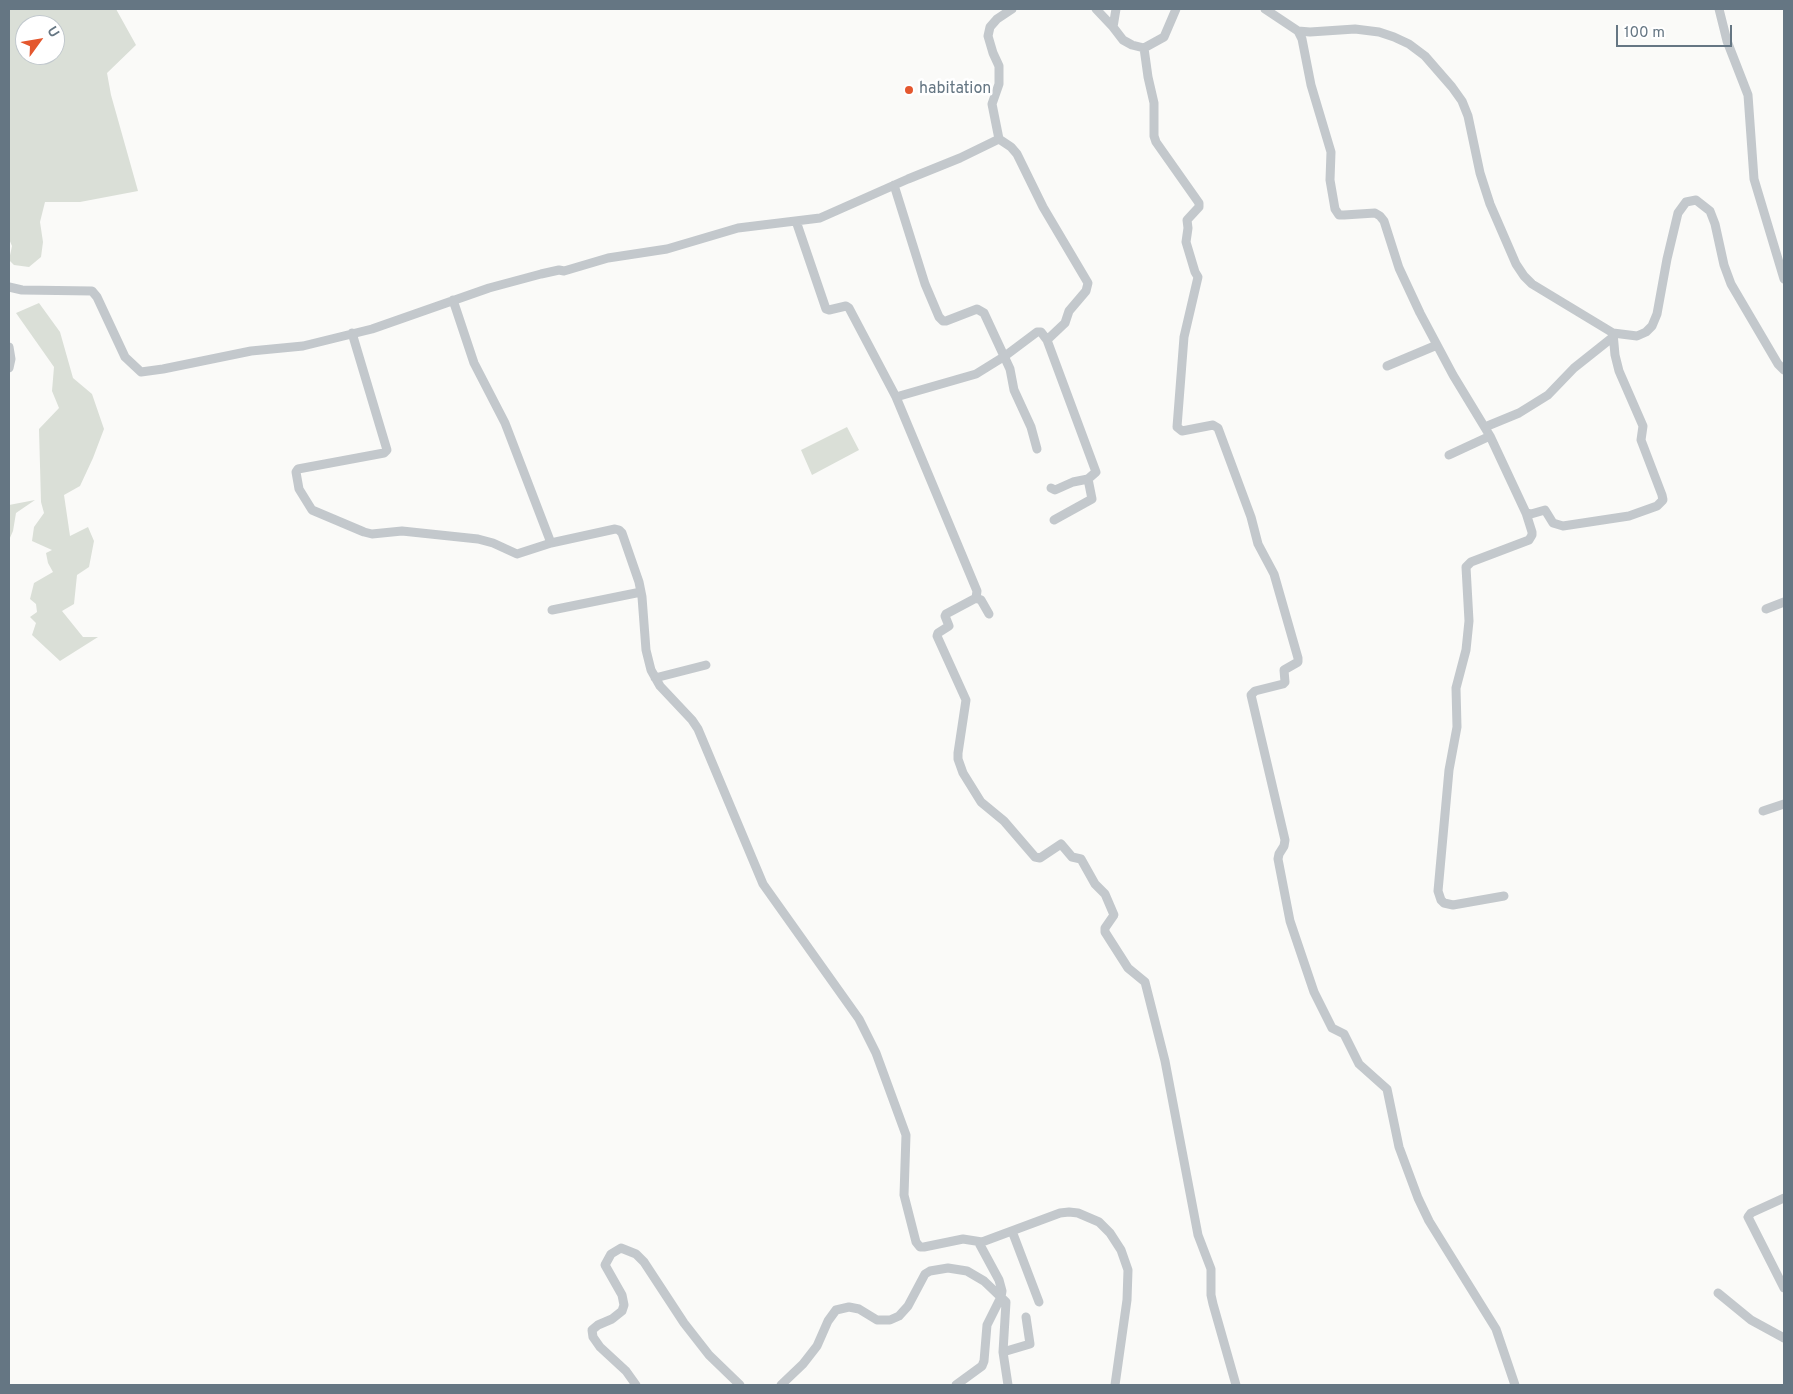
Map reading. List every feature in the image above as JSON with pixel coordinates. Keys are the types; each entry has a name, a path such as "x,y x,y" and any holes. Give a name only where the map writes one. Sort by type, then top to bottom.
{"street":[{"path":"1012,9 997,19 990,27 988,36 1000,66 999,84 992,104 999,139 1011,147 1017,154 1048,216 1088,283 1086,291 1069,311 1065,323 1047,340"},
{"path":"1096,9 1123,40 1144,48 1164,38 1176,9"},
{"path":"1113,27 1116,9"},
{"path":"1265,9 1298,31 1355,29 1379,32 1409,44 1425,56 1462,101 1468,116 1480,173 1490,204 1516,264 1524,276 1532,284 1613,335 1637,336 1646,332 1652,326 1657,314 1678,213 1686,202 1696,200 1710,211 1716,224 1724,265 1731,284 1778,364 1784,370"},
{"path":"1719,9 1727,41 1748,94 1754,180 1784,279"},
{"path":"1298,31 1302,39 1311,85 1331,152 1330,180 1335,209 1339,215 1370,212 1380,216 1384,221 1400,268 1437,345 1490,436 1526,513 1532,532 1531,538 1471,562 1466,568 1470,621 1466,650 1457,684 1457,727 1449,770 1438,891 1441,900 1452,905 1504,896"},
{"path":"1144,48 1154,102 1154,136 1156,142 1199,203 1199,207 1187,220 1186,242 1198,277 1184,337 1177,427 1182,431 1213,425 1218,428 1251,517 1258,544 1274,574 1298,658 1298,662 1284,670 1285,682 1283,684 1255,691 1251,695 1285,840 1284,846 1278,854 1278,859 1290,921 1314,992 1332,1028 1344,1034 1359,1064 1387,1089 1400,1147 1418,1198 1429,1221 1496,1329 1515,1385"},
{"path":"9,287 22,290 92,291 97,297 125,357 132,366 141,372 163,370 252,352 303,346 372,328 489,288 532,276 559,270 564,271 608,258 667,249 738,228 820,218 960,158 999,139"},
{"path":"894,185 925,284 939,317 941,320 946,321 980,309 984,313 1005,356 1011,372 1014,390 1031,427 1037,449"},
{"path":"796,221 826,309 846,306 849,308 896,397 977,591 976,598"},
{"path":"453,300 474,363 505,423 551,543"},
{"path":"896,397 973,375 1005,356 1037,332 1042,332 1047,340 1096,470 1096,473 1088,479 1073,482 1055,490 1051,488"},
{"path":"352,333 387,450 384,453 298,469 296,472 299,489 312,510 372,534 402,531 478,539 493,543 517,554 551,543 615,529 622,533 641,592 646,650 651,670 667,694 698,729 764,884 859,1019 867,1035 906,1135 904,1196 916,1242 920,1247 963,1239 979,1242 1060,1213 1069,1212 1078,1212 1099,1222 1121,1250 1128,1282 1115,1385"},
{"path":"1485,427 1519,413 1548,395 1580,362 1613,335"},
{"path":"1526,513 1531,514 1543,509 1554,523 1564,526 1629,516 1657,506 1663,500 1641,440 1643,426 1619,371 1613,335"},
{"path":"1387,366 1437,345"},
{"path":"9,347 11,358 9,368"},
{"path":"1449,456 1490,436"},
{"path":"1054,520 1092,499 1088,479"},
{"path":"552,610 641,592"},
{"path":"976,598 981,600 989,614"},
{"path":"976,598 946,614 949,626 937,634 966,700 958,753 960,766 982,802 1004,821 1032,855 1040,858 1063,844 1072,856 1080,859 1095,884 1106,894 1114,916 1104,930 1128,968 1144,980 1155,1016 1198,1235 1211,1269 1211,1295 1236,1385"},
{"path":"1766,609 1784,602"},
{"path":"655,678 706,665"},
{"path":"1763,811 1784,804"},
{"path":"1784,1198 1751,1213 1748,1217 1784,1288"},
{"path":"1012,1231 1039,1302"},
{"path":"956,1385 982,1366 987,1325 1001,1297 1001,1286 979,1242"},
{"path":"636,1385 626,1372 600,1347 593,1337 592,1330 622,1311 624,1306 622,1295 605,1265 611,1254 621,1248 636,1254 644,1262 684,1323 709,1355 740,1385"},
{"path":"781,1385 803,1364 817,1346 828,1321 836,1310 849,1307 859,1309 877,1320 890,1320 898,1316 908,1306 921,1279 930,1270 948,1268 967,1271 984,1281 1006,1304 1003,1352 1008,1385"},
{"path":"1718,1293 1751,1320 1784,1338"},
{"path":"1003,1352 1030,1344 1026,1317"}],"shaded area":[{"path":"9,9 116,9 136,45 107,73 111,95 138,191 80,202 45,202 40,222 43,242 41,257 29,267 14,265 9,260 12,246 9,239"},
{"path":"39,303 60,332 73,378 92,394 104,429 80,486 64,495 70,536 88,527 94,541 89,567 77,575 74,604 62,611 83,637 98,637 60,661 32,635 36,623 30,617 37,612 36,604 30,599 34,583 53,572 48,563 46,553 52,550 32,541 34,527 44,513 41,502 39,429 59,408 52,391 54,367 16,313"},
{"path":"847,427 859,450 812,475 801,450"},
{"path":"35,500 16,513 13,531 9,540 9,505"}],"place":[{"name":"habitation","path":"909,90"}]}
